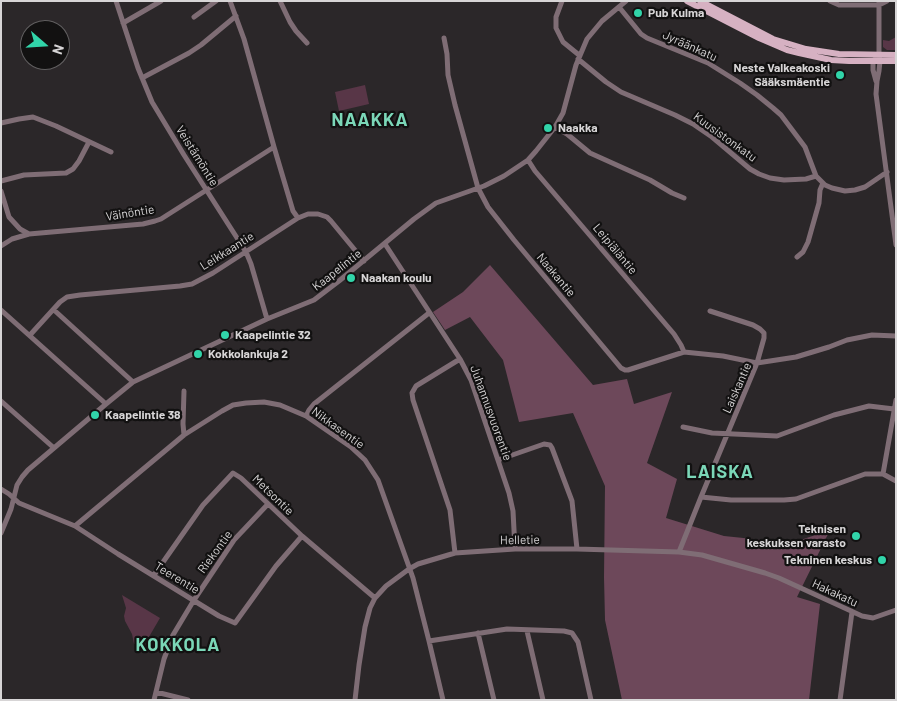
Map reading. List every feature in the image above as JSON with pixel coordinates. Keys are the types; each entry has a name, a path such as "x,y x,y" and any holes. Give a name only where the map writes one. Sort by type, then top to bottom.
{"main road":[{"path":"688,1 758,38 787,50 830,60 877,59 896,55"},
{"path":"700,1 768,36 797,46 833,54 896,61"}],"street":[{"name":"Veistämöntie","path":"116,1 152,102 246,252 267,319"},
{"path":"123,23 161,1"},
{"path":"194,17 216,1"},
{"path":"230,1 244,38 293,211 298,218"},
{"path":"280,1 290,22 307,43"},
{"name":"Kuusistonkatu","path":"562,1 556,17 556,28 563,42 606,82 621,92 693,124 759,174 784,180 806,179 816,176"},
{"name":"Kaapelintie","path":"1,533 17,485 28,470 133,382 267,319 319,297 436,203 478,188 504,176 528,160 555,127 563,113 578,57 587,39 602,21 626,1"},
{"path":"830,1 839,5 887,1"},
{"path":"879,3 877,59 872,70 877,81 877,104 896,245"},
{"name":"Jyräänkatu","path":"619,7 641,34 647,38 708,63 740,83 773,108 781,115 805,147 816,176 823,183 839,190 855,190 865,187 887,172"},
{"path":"142,78 190,53 236,16"},
{"name":"Naakantie","path":"444,38 448,75 453,98 478,188 488,207 622,368 625,370 644,366 684,352"},
{"path":"1,123 33,117 111,152"},
{"path":"555,127 568,134 590,153 650,180 684,198"},
{"path":"1,182 24,176 66,173 73,169 79,161 89,142"},
{"name":"Väinöntie","path":"1,246 12,239 29,234 142,224 155,221 274,147"},
{"name":"Leipiäläntie","path":"528,160 535,171 674,334 684,352"},
{"path":"797,257 803,252 808,242 823,183"},
{"path":"1,191 9,217 29,234"},
{"name":"Leikkaantie","path":"30,335 60,302 67,298 80,295 192,284 213,273 298,218 308,214 318,214 327,217 364,261"},
{"name":"Juhannusvuorentie","path":"385,244 460,359 471,380 509,493 513,510 515,549"},
{"path":"1,310 106,404"},
{"path":"54,310 133,382"},
{"path":"684,352 758,362 764,333 753,325 710,311"},
{"path":"306,416 314,404 429,313"},
{"name":"Laiskantie","path":"680,552 758,362 796,357 846,340 865,336 896,336"},
{"path":"455,554 450,510 412,393 416,386 460,359"},
{"path":"184,391 184,435"},
{"path":"1,400 54,448"},
{"path":"883,474 896,400"},
{"name":"Nikkasentie","path":"74,526 184,435 222,411 246,403 264,402 280,405 306,416 351,447 365,460 378,480 413,578 443,700"},
{"path":"684,427 712,433 777,436 834,415 869,406 894,409"},
{"path":"498,460 544,444 550,445 572,501 577,549"},
{"name":"Metsontie","path":"154,575 203,505 233,472 302,536 375,598"},
{"path":"701,497 731,500 796,499 865,474 883,474 896,482"},
{"name":"Teerentie","path":"1,488 19,503 74,526 219,616 235,623 276,566 302,536"},
{"name":"Riekontie","path":"154,700 164,659 173,635 234,540 268,504"},
{"name":"Helletie","path":"375,598 390,582 409,568 455,554 515,549 680,552"},
{"name":"Hakakatu","path":"680,552 702,555 765,573 862,616 873,618 896,610"},
{"path":"355,700 365,627 375,598"},
{"path":"840,700 852,612"},
{"path":"430,641 506,629 564,631 572,633 578,642 591,700"},
{"path":"527,631 542,700"},
{"path":"478,633 494,700"},
{"path":"156,692 188,700"}],"shaded area":[{"path":"896,37 896,50 887,50 883,47 883,40 889,41"},
{"path":"365,85 369,104 339,111 335,92"},
{"path":"490,265 593,385 627,379 634,404 672,392 647,463 677,479 666,518 724,536 792,543 830,530 797,597 820,604 809,700 622,700 605,620 605,486 573,413 519,422 503,360 470,317 445,330 433,312 463,292"},
{"path":"122,595 160,618 146,642 134,644 132,634 125,621 126,608"}],"place":[{"name":"Pub Kulma","path":"638,13"},
{"name":"Neste Valkeakoski Sääksmäentie","path":"840,75"},
{"name":"Naakka","path":"548,128"},
{"name":"Naakan koulu","path":"351,278"},
{"name":"Kaapelintie 32","path":"225,335"},
{"name":"Kokkolankuja 2","path":"198,354"},
{"name":"Kaapelintie 38","path":"95,415"},
{"name":"Teknisen keskuksen varasto","path":"856,536"},
{"name":"Tekninen keskus","path":"882,560"}],"district":[{"name":"NAAKKA","path":"370,120"},
{"name":"LAISKA","path":"720,472"},
{"name":"KOKKOLA","path":"178,645"}]}
